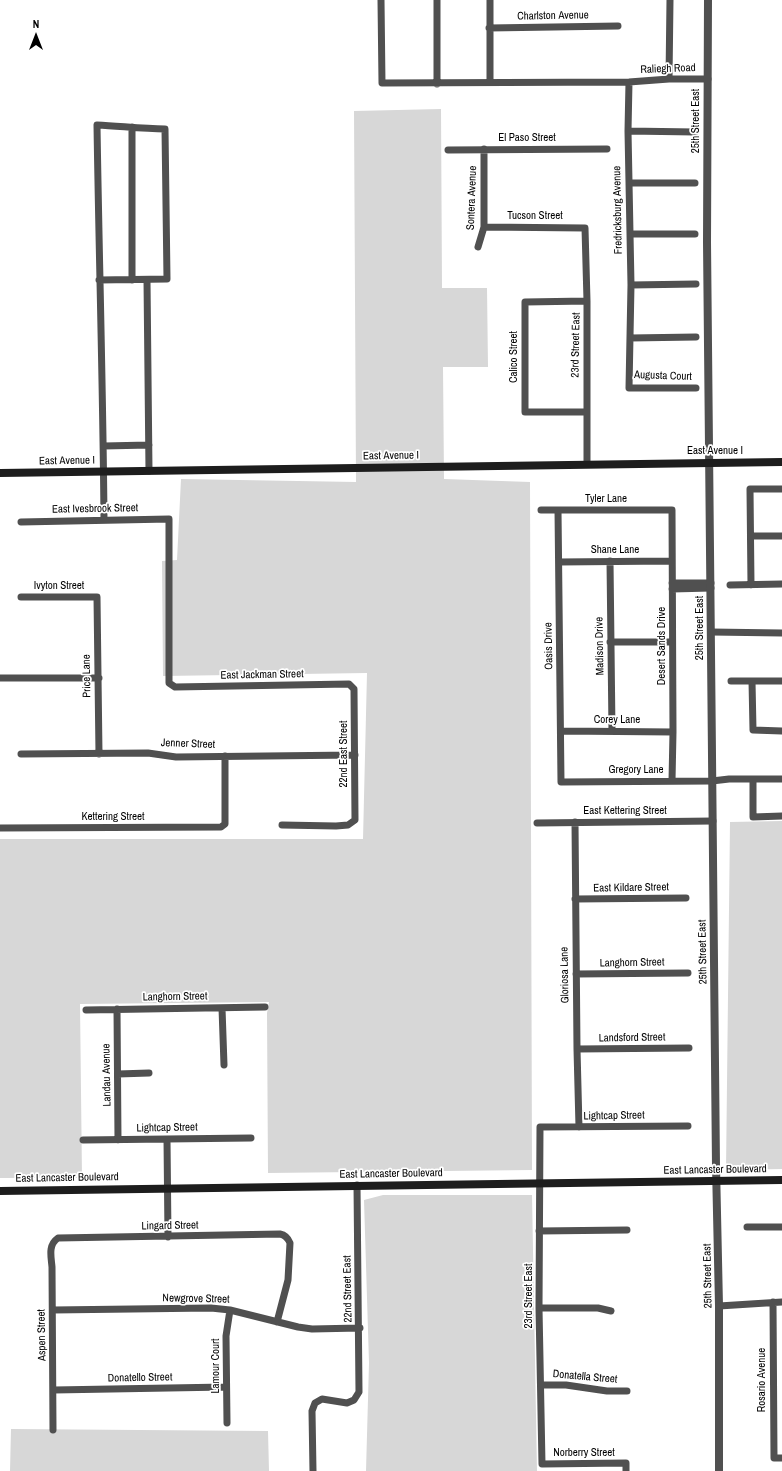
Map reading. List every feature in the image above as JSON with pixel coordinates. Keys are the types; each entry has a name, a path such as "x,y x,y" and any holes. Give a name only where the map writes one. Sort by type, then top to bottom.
{"main road":[{"name":"East Avenue I","path":"0,473 587,463 782,462"},
{"name":"East Lancaster Boulevard","path":"0,1191 782,1180"}],"street":[{"name":"Raliegh Road","path":"381,0 382,83 437,84 490,82 628,82 669,79 708,79"},
{"path":"437,0 437,84"},
{"path":"490,0 490,82"},
{"path":"669,79 670,0"},
{"name":"25th Street East","path":"708,0 707,242 712,781 720,1306 719,1471"},
{"name":"Charlston Avenue","path":"489,28 618,26"},
{"name":"Fredricksburg Avenue","path":"628,82 631,285 630,338"},
{"path":"99,280 167,279 165,129 140,129 132,127 97,125 99,280 104,446 104,520"},
{"path":"132,127 132,280"},
{"path":"628,131 695,132"},
{"name":"Sontera Avenue","path":"478,247 484,227 484,149"},
{"name":"El Paso Street","path":"448,150 607,149"},
{"path":"629,183 695,183"},
{"name":"Tucson Street","path":"484,227 585,228"},
{"name":"23rd Street East","path":"585,228 587,301 587,463"},
{"path":"630,234 695,234"},
{"path":"147,280 149,471"},
{"path":"631,285 696,284"},
{"name":"Calico Street","path":"586,412 525,412 525,302 587,301"},
{"path":"630,338 696,337"},
{"name":"Augusta Court","path":"630,338 629,388 696,388"},
{"path":"104,446 148,445"},
{"path":"751,584 750,488 782,488"},
{"name":"Tyler Lane","path":"541,510 672,510"},
{"name":"Oasis Drive","path":"558,510 561,731 560,782"},
{"name":"Desert Sands Drive","path":"672,510 672,781"},
{"name":"East Ivesbrook Street","path":"21,522 169,519 169,683"},
{"path":"750,536 782,536"},
{"name":"Madison Drive","path":"610,561 612,731"},
{"name":"Shane Lane","path":"559,562 671,562"},
{"path":"730,585 782,584"},
{"path":"672,586 711,585"},
{"name":"Ivyton Street","path":"20,597 96,598"},
{"name":"Price Lane","path":"96,598 99,678 99,754"},
{"path":"711,632 782,633"},
{"path":"610,642 672,642"},
{"path":"0,678 99,678"},
{"path":"730,681 782,681"},
{"path":"752,681 753,730 782,731"},
{"name":"East Jackman Street","path":"169,683 175,687 349,684 354,689"},
{"name":"22nd East Street","path":"282,825 336,826 348,825 355,820 354,689"},
{"name":"Corey Lane","path":"561,731 673,732"},
{"name":"Jenner Street","path":"21,754 148,753 176,757 355,755"},
{"name":"Kettering Street","path":"0,828 221,827 225,824 224,756"},
{"name":"Gregory Lane","path":"560,782 712,781 729,778 782,779"},
{"path":"753,779 752,817 782,816"},
{"name":"East Kettering Street","path":"537,823 713,821"},
{"name":"Gloriosa Lane","path":"574,822 579,1127"},
{"name":"East Kildare Street","path":"575,899 686,898"},
{"name":"Langhorn Street","path":"576,974 688,973"},
{"name":"Langhorn Street","path":"86,1010 265,1007"},
{"path":"222,1008 224,1064"},
{"name":"Landau Avenue","path":"116,1009 118,1140"},
{"name":"Landsford Street","path":"577,1050 688,1048"},
{"path":"118,1074 149,1073"},
{"name":"Lightcap Street","path":"540,1127 688,1126"},
{"name":"23rd Street East","path":"540,1127 539,1308 542,1464"},
{"name":"Lightcap Street","path":"83,1140 251,1138"},
{"path":"167,1139 168,1237"},
{"name":"22nd Street East","path":"313,1471 312,1411 315,1403 322,1399 347,1403 354,1400 359,1392 360,1328 357,1185"},
{"path":"747,1227 782,1227"},
{"path":"539,1231 627,1230"},
{"name":"Lingard Street","path":"54,1242 58,1238 280,1234 286,1237 290,1243 288,1280 277,1322"},
{"name":"Aspen Street","path":"53,1430 53,1310 50,1250 54,1242"},
{"name":"Rosario Avenue","path":"773,1302 774,1458 782,1458"},
{"path":"720,1306 782,1302"},
{"name":"Newgrove Street","path":"53,1310 211,1308 230,1310 298,1327 312,1329 360,1328"},
{"path":"539,1308 598,1308 611,1311"},
{"name":"Lamour Court","path":"227,1423 226,1336 230,1310"},
{"name":"Donatella Street","path":"541,1385 566,1385 607,1391 628,1391"},
{"name":"Donatello Street","path":"54,1390 226,1387"},
{"name":"Norberry Street","path":"542,1464 626,1467"}],"shaded area":[{"path":"441,109 442,288 487,288 488,367 443,367 444,479 530,482 532,1170 268,1173 267,1013 269,1002 80,1004 82,1178 0,1178 0,839 363,839 367,673 163,676 162,561 177,560 181,479 356,482 354,111"},
{"path":"782,821 782,1169 726,1170 730,822"},
{"path":"383,1195 532,1195 537,1471 366,1471 369,1363 364,1200"},
{"path":"11,1429 268,1431 269,1471 10,1471"}]}
